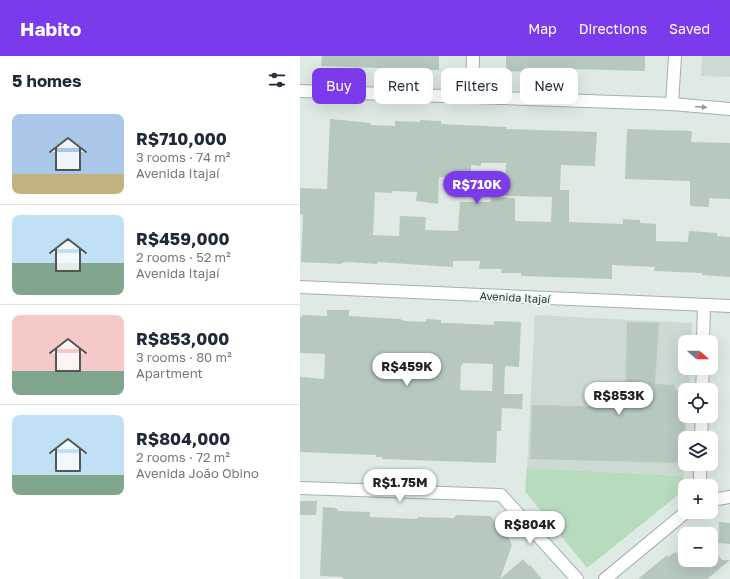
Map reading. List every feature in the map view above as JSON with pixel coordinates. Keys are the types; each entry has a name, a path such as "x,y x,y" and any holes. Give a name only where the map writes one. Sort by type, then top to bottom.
{"street":[{"path":"473,56 473,68"},
{"path":"672,104 675,56"},
{"path":"300,91 441,96"},
{"path":"512,98 672,104 730,109"},
{"name":"Avenida Itajaí","path":"300,287 730,306"},
{"path":"703,335 704,305"},
{"path":"300,488 501,495 577,579"},
{"path":"718,499 730,497"},
{"path":"605,579 678,519"}],"shaded area":[{"path":"702,56 730,56 730,77 701,76"},
{"path":"535,315 692,323 691,335 678,335 678,375 690,375 689,383 678,383 678,423 687,423 686,431 678,431 678,471 684,471 684,476 527,468"}],"green space":[{"path":"527,468 684,476 684,479 678,479 678,495 587,568 525,491"}],"building":[{"path":"322,56 439,56 439,70 433,70 433,68 321,66"},
{"path":"506,56 645,56 645,71 578,68 520,68 520,72 512,71 512,68 506,68"},
{"path":"330,119 371,123 370,125 395,126 395,121 420,122 420,120 441,121 441,124 506,127 506,129 597,132 595,166 561,165 560,190 569,190 569,222 623,224 623,219 640,220 640,223 656,224 656,241 688,242 689,231 717,233 717,236 730,237 730,277 702,275 702,273 654,271 655,267 612,265 612,279 521,276 521,273 501,273 502,269 479,269 480,261 453,261 453,267 377,262 377,264 348,262 341,264 301,262 303,215 300,214 300,188 327,189","holes":["481,163 506,163 505,196 552,197 551,222 515,221 515,198 491,197 491,202 460,202 458,231 425,230 426,217 400,216 399,236 373,235 375,192 417,192 416,201 438,204 439,177 461,178 461,176 471,176 471,165 481,166"]},
{"path":"627,129 692,131 691,142 730,143 730,199 709,198 709,207 690,206 690,181 625,179"},
{"path":"327,310 349,310 349,316 400,319 404,321 426,322 426,319 441,320 441,323 494,325 494,321 521,322 519,367 505,366 504,394 523,394 522,409 502,408 501,431 497,431 496,463 382,459 382,457 376,457 376,455 300,452 300,377 324,379 325,354 300,353 300,317 302,317 302,315 327,316","holes":["463,363 493,364 492,391 460,390 461,365 463,365"]},
{"path":"627,322 659,323 655,384 675,385 675,390 678,390 678,423 685,423 684,431 678,431 678,463 530,459 532,405 625,407"},
{"path":"300,501 317,501 316,515 300,515"},
{"path":"323,507 336,508 338,511 370,512 370,517 417,519 418,517 454,518 456,515 491,516 500,531 506,533 512,545 500,579 342,579 343,577 320,576"},
{"path":"719,522 730,523 730,544 718,543"},
{"path":"675,552 676,554 678,552 678,567 718,567 718,555 722,560 730,560 707,579 638,579 667,555 668,557"},
{"path":"523,559 542,579 500,579"}]}
